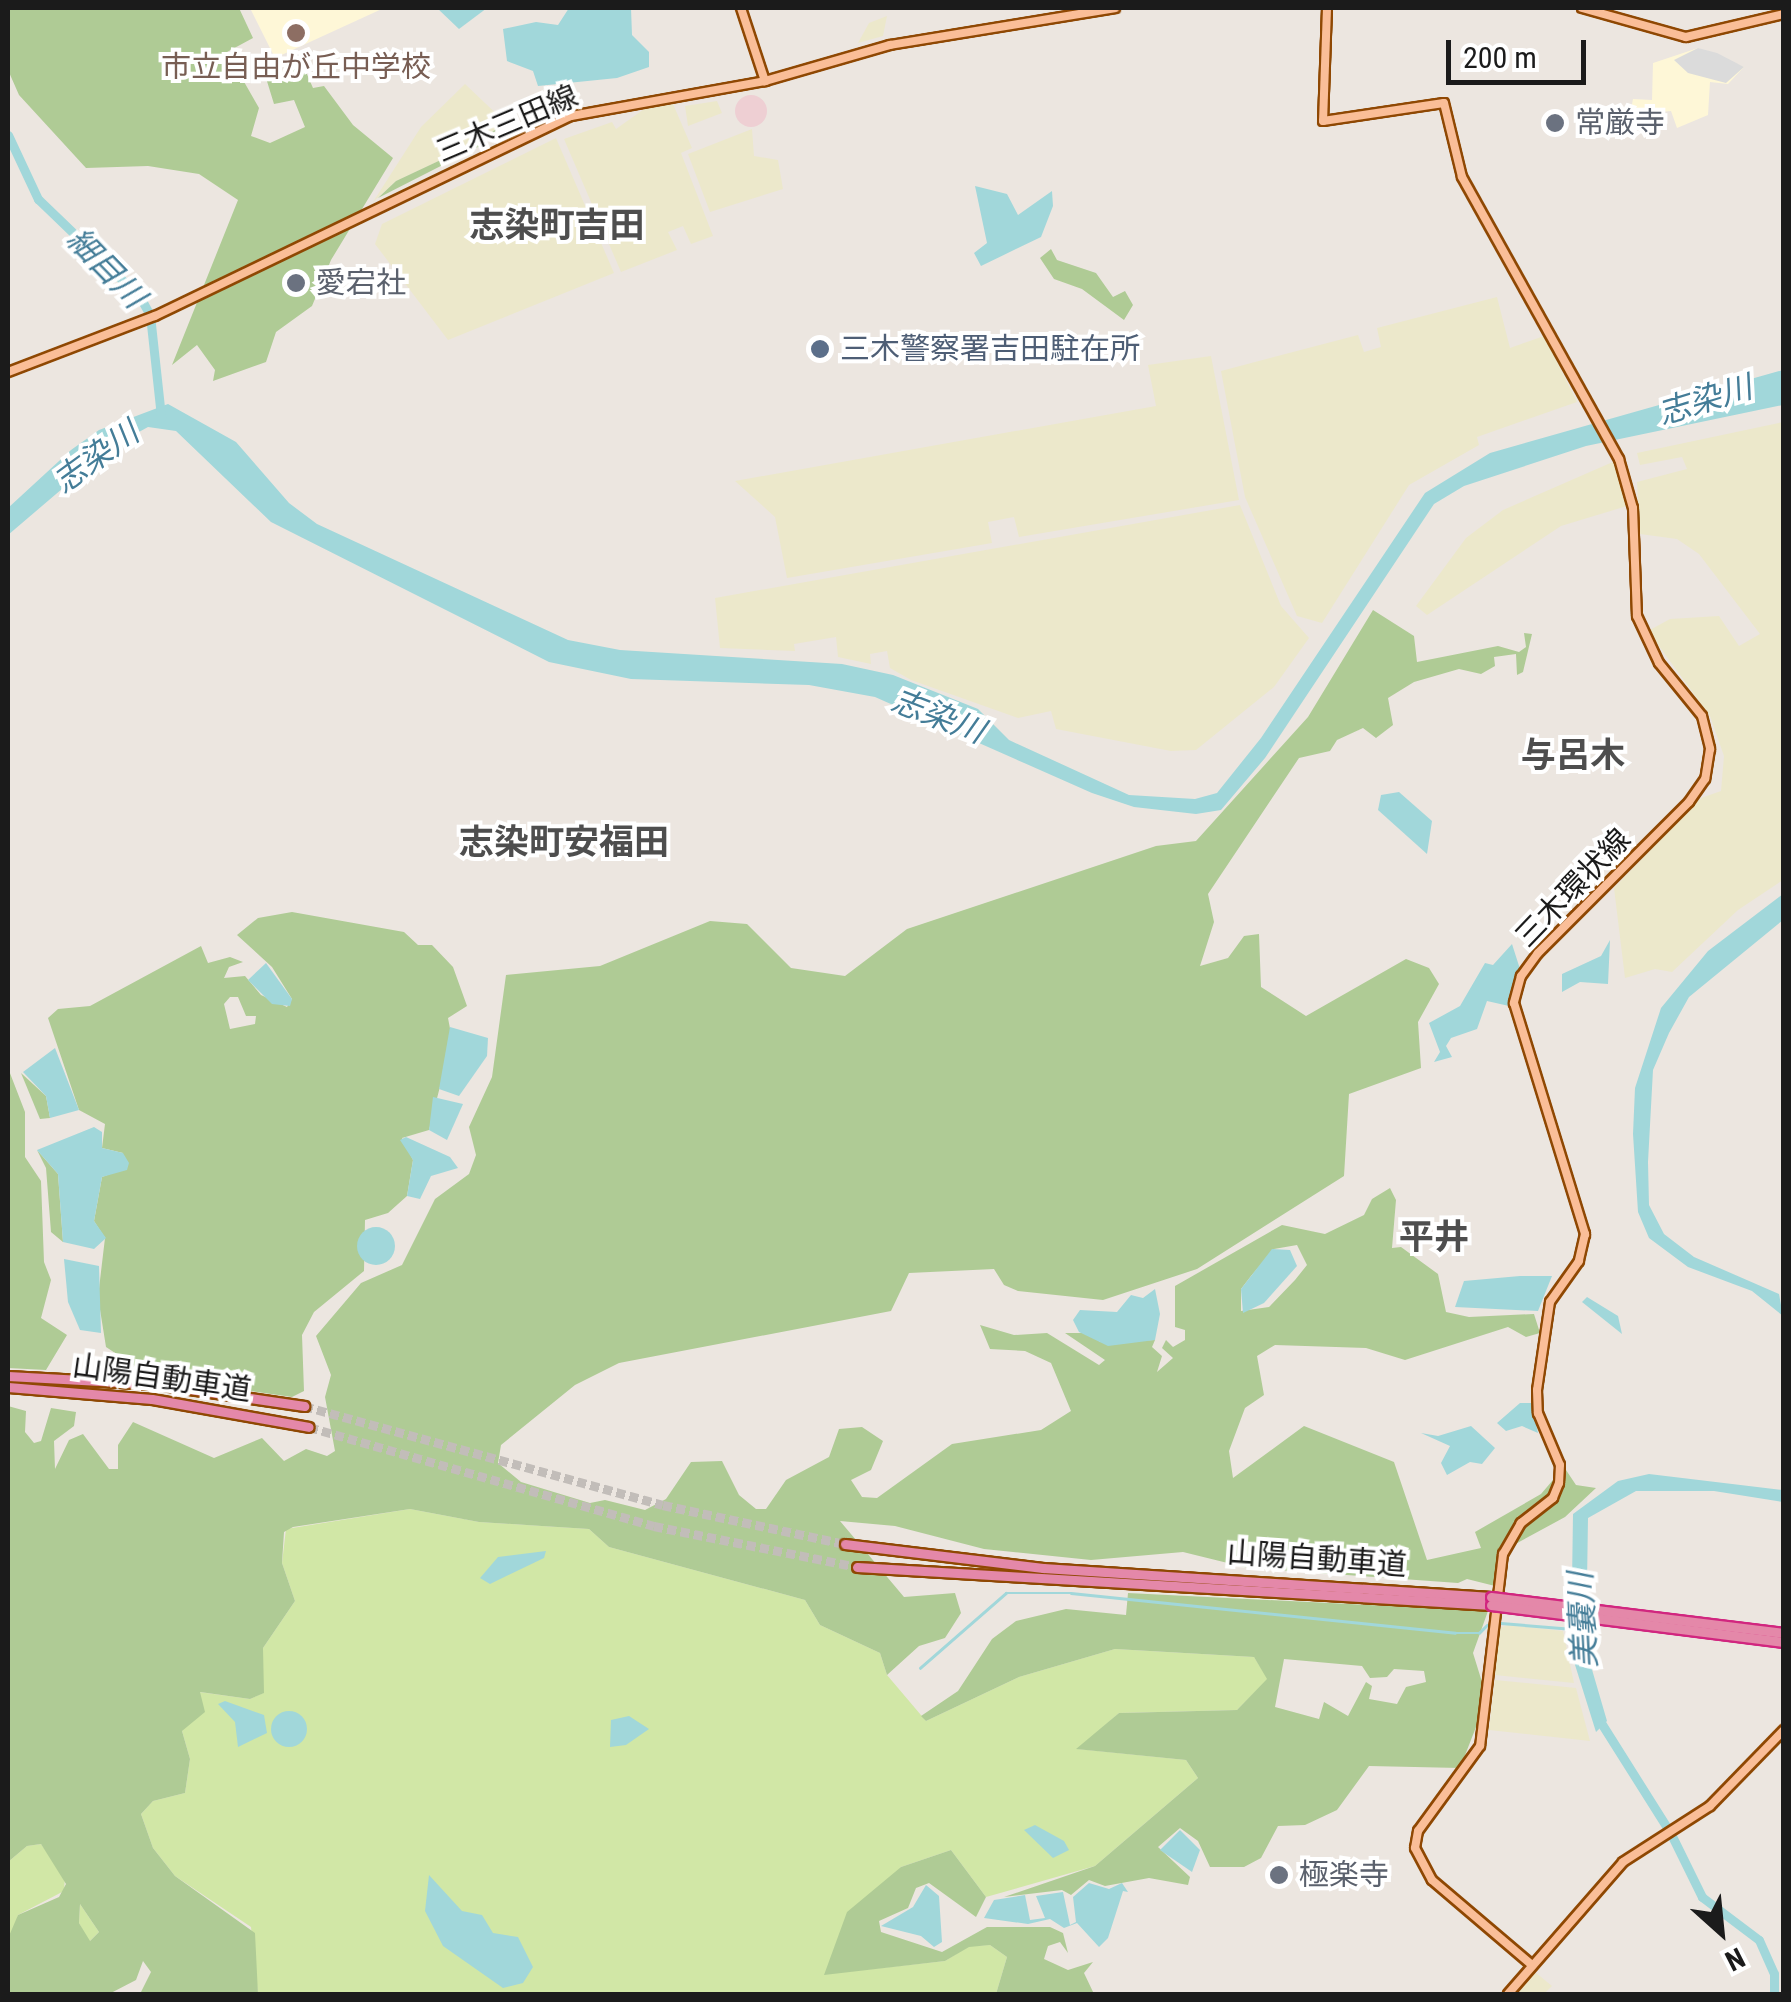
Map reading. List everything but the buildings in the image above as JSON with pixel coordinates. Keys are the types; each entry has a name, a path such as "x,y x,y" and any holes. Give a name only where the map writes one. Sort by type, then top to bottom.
{"highway":[{"name":"山陽自動車道","path":"8,1376 155,1384 304,1406"},
{"name":"山陽自動車道","path":"8,1387 152,1399 309,1427"},
{"name":"山陽自動車道","path":"846,1544 1043,1568 1491,1601 1784,1634"},
{"name":"山陽自動車道","path":"856,1567 1491,1601 1784,1642"}],"main road":[{"path":"741,8 765,81"},
{"name":"三木三田線","path":"8,372 155,316 572,116 765,81 890,45 1115,8"},
{"name":"三木環状線","path":"1327,8 1323,121 1444,103 1462,177 1591,407 1631,488 1637,616 1660,664 1702,716 1710,749 1705,778 1689,802 1538,953 1516,988 1515,1018 1585,1234 1578,1261 1550,1302 1537,1390 1538,1413 1560,1464 1560,1484 1552,1498 1520,1523 1503,1554 1480,1746 1418,1832 1415,1848 1432,1880 1532,1966"},
{"path":"1582,8 1686,37 1784,14"},
{"path":"1508,1994 1623,1862 1710,1806 1784,1730"}],"shaded area":[{"name":"市立自由が丘中学校","path":"250,8 384,8 275,58"},
{"path":"887,16 883,36 858,43 869,23"},
{"path":"1698,48 1744,67 1728,84 1710,82 1708,115 1677,128 1671,111 1630,115 1633,99 1652,100 1653,63"},
{"path":"1698,48 1744,67 1726,83 1688,73 1674,60"},
{"path":"465,84 505,122 479,142 396,181 373,202 421,127"},
{"path":"751,95 763,99 767,111 763,123 751,127 739,123 735,111 739,99"},
{"path":"717,101 722,113 688,126 685,106"},
{"path":"673,104 692,148 681,153 713,236 691,244 683,226 668,232 677,250 621,272 564,139 612,122 616,129 647,107"},
{"path":"752,129 754,156 778,160 783,189 710,212 688,154"},
{"path":"556,138 614,273 448,340 375,244 382,224"},
{"path":"1497,297 1510,348 1544,336 1577,402 1477,437 1479,445 1409,485 1322,623 1297,616 1245,497 1221,371 1358,335 1364,352 1381,347 1377,328"},
{"path":"1211,356 1239,500 1019,537 1014,517 988,522 992,543 787,578 775,517 735,481 1156,406 1148,365"},
{"path":"1783,422 1783,880 1738,910 1672,972 1655,969 1625,978 1614,888 1701,798 1721,791 1724,756 1710,716 1648,631 1670,619 1719,616 1739,646 1760,634 1699,554 1677,539 1640,534 1637,482 1687,469 1682,457 1640,465 1637,453"},
{"path":"1615,461 1627,506 1561,526 1427,615 1416,606 1466,538 1503,510"},
{"path":"1240,505 1281,606 1309,638 1274,687 1196,750 1171,751 1056,729 1051,711 1018,718 911,680 890,668 887,651 870,654 871,664 838,657 836,637 794,644 795,651 720,648 715,598"},
{"path":"1507,1625 1563,1631 1574,1683 1495,1675 1500,1628"},
{"path":"1495,1680 1576,1688 1590,1741 1489,1730"},
{"path":"1535,1972 1552,1986 1544,1994 1517,1994"}],"green space":[{"path":"8,8 239,8 253,38 227,52 259,108 251,136 270,143 305,127 294,100 274,104 266,78 302,63 313,88 324,86 353,125 393,158 331,260 312,306 276,332 266,362 213,381 215,370 197,345 172,365 238,200 199,174 148,166 86,168 19,95 8,70"},
{"path":"505,122 478,147 378,198 396,181 479,142"},
{"path":"1051,249 1057,260 1096,273 1113,297 1125,291 1133,305 1124,320 1082,289 1054,279 1040,258"},
{"path":"1373,610 1414,636 1417,662 1498,646 1519,652 1526,647 1524,633 1532,634 1523,672 1517,675 1516,654 1494,657 1495,666 1481,674 1459,669 1414,682 1388,698 1393,725 1376,738 1363,728 1337,740 1330,751 1299,758 1208,894 1214,922 1200,966 1228,958 1244,936 1259,934 1261,987 1306,1016 1406,959 1429,968 1439,984 1418,1022 1421,1068 1349,1094 1344,1176 1197,1269 1103,1300 1018,1291 1004,1285 994,1269 909,1273 891,1311 619,1363 575,1385 501,1445 498,1463 521,1482 590,1503 605,1500 645,1510 666,1499 691,1462 722,1461 739,1495 756,1509 766,1509 786,1480 829,1457 839,1429 862,1427 883,1441 871,1470 851,1480 862,1497 877,1498 952,1444 1041,1430 1071,1411 1051,1363 1025,1351 990,1349 980,1325 1014,1335 1047,1333 1099,1365 1105,1360 1065,1333 1090,1333 1100,1342 1155,1340 1152,1347 1162,1356 1157,1372 1173,1358 1162,1348 1166,1340 1173,1347 1185,1340 1185,1330 1175,1327 1175,1286 1282,1225 1325,1234 1364,1215 1372,1199 1390,1188 1396,1200 1392,1248 1401,1247 1438,1274 1446,1312 1469,1317 1534,1314 1540,1333 1526,1337 1508,1327 1405,1360 1366,1348 1275,1345 1257,1356 1264,1395 1245,1408 1229,1451 1233,1478 1304,1426 1394,1462 1427,1560 1481,1548 1475,1532 1541,1494 1564,1467 1576,1485 1596,1488 1565,1517 1499,1553 1495,1586 1467,1579 1458,1583 1248,1568 1183,1552 1091,1560 984,1549 895,1526 840,1521 904,1597 955,1593 961,1613 945,1638 919,1646 887,1675 880,1653 820,1625 805,1600 609,1547 589,1529 479,1522 410,1509 293,1527 284,1532 282,1563 295,1601 263,1648 264,1693 250,1699 200,1692 205,1712 182,1731 190,1759 185,1793 153,1801 141,1814 153,1848 175,1876 255,1933 258,1994 140,1994 151,1972 143,1961 136,1980 109,1994 8,1994 9,1936 18,1915 59,1897 66,1884 41,1844 27,1846 8,1862 8,1406 26,1411 25,1432 34,1443 41,1441 51,1408 76,1412 74,1426 54,1441 55,1469 69,1440 83,1434 109,1469 118,1469 118,1445 133,1422 214,1458 262,1438 284,1461 306,1449 327,1456 335,1451 325,1397 331,1375 316,1336 361,1283 402,1265 435,1199 469,1174 476,1155 469,1127 492,1077 506,975 600,966 710,921 747,924 791,968 845,976 907,929 1156,846 1196,841 1308,717","holes":["1297,1245 1307,1265 1295,1280 1269,1307 1241,1311 1241,1289 1251,1276 1274,1249","80,1904 99,1932 90,1941 79,1923"]},
{"path":"292,912 404,932 418,945 432,945 453,967 467,1006 448,1018 452,1039 429,1130 402,1138 413,1160 407,1196 388,1213 365,1220 364,1271 314,1312 302,1335 304,1391 292,1397 150,1376 106,1347 98,1297 105,1238 94,1221 102,1177 121,1170 123,1153 102,1148 105,1124 79,1110 48,1018 58,1009 90,1006 201,946 208,963 230,957 243,962 229,967 224,978 245,976 261,995 287,1007 292,999 272,967 237,935 258,918","holes":["230,997 238,997 246,1016 256,1016 255,1024 230,1029 224,1004"]},
{"path":"8,1068 25,1112 25,1157 41,1181 44,1262 51,1280 41,1318 67,1335 46,1370 8,1368"},
{"path":"21,1073 46,1096 50,1118 40,1119"},
{"path":"37,1150 58,1174 63,1242 51,1232 46,1168"},
{"path":"410,1509 479,1522 589,1529 609,1547 805,1600 820,1625 880,1653 887,1675 926,1721 1019,1677 1115,1649 1254,1657 1268,1679 1237,1710 1119,1713 1078,1749 1186,1760 1198,1778 1095,1866 986,1897 951,1850 901,1867 825,1974 945,1961 969,1946 990,1945 1007,1957 996,1994 258,1994 251,1927 175,1876 153,1848 141,1814 153,1801 185,1793 190,1759 182,1731 199,1692 250,1699 263,1693 263,1648 295,1601 282,1563 286,1529"},
{"path":"1128,1593 1488,1611 1473,1653 1482,1682 1478,1722 1460,1768 1369,1766 1337,1810 1305,1825 1278,1826 1261,1858 1244,1867 1210,1867 1198,1841 1180,1828 1158,1847 1190,1877 1188,1885 1149,1878 1105,1886 1089,1880 1071,1895 1062,1890 1004,1897 1095,1866 1198,1778 1186,1760 1076,1749 1119,1713 1237,1710 1267,1679 1254,1657 1115,1649 1019,1677 926,1721 921,1716 958,1691 992,1639 1016,1621 1066,1609 1126,1615","holes":["1284,1659 1362,1666 1370,1678 1387,1677 1394,1669 1424,1671 1426,1682 1406,1687 1397,1704 1369,1699 1372,1686 1366,1682 1348,1716 1324,1702 1319,1719 1275,1707"]},
{"path":"41,1844 65,1877 64,1891 18,1915 8,1956 8,1862 27,1846"},
{"path":"951,1850 986,1897 976,1917 929,1883 916,1888 908,1908 879,1921 881,1932 942,1952 987,1927 1050,1927 1063,1933 1068,1953 1060,1942 1048,1946 1044,1959 1068,1970 1093,1962 1084,1973 1094,1994 996,1994 1007,1957 990,1945 969,1947 945,1961 824,1975 847,1912 901,1867"},
{"path":"80,1904 99,1932 89,1942 79,1923"}],"water":[{"path":"437,8 487,8 459,29"},
{"path":"569,8 631,8 632,35 649,52 649,67 617,78 538,86 533,71 507,61 503,29 536,22 558,25"},
{"path":"975,186 1007,194 1018,215 1052,191 1053,206 1041,237 981,266 974,253 987,243"},
{"name":"志染川","path":"1783,370 1783,405 1586,446 1464,486 1434,504 1265,758 1221,810 1196,814 1134,807 1092,793 875,697 809,685 631,679 549,662 271,522 176,431 148,427 110,448 8,535 8,508 71,450 99,430 168,404 236,442 289,503 317,524 568,640 620,650 842,664 893,675 978,709 1009,740 1129,795 1195,799 1217,793 1261,738 1425,493 1490,453"},
{"path":"1399,792 1432,821 1427,854 1378,810 1381,795"},
{"path":"1783,894 1783,920 1689,997 1669,1033 1653,1070 1648,1162 1649,1205 1664,1234 1694,1257 1779,1294 1783,1316 1752,1291 1688,1267 1649,1238 1638,1212 1633,1134 1635,1088 1661,1008 1708,951"},
{"path":"1610,940 1608,984 1580,982 1562,992 1562,974 1601,956"},
{"path":"1512,944 1520,969 1509,1006 1487,1001 1477,1029 1451,1038 1446,1046 1452,1057 1434,1062 1440,1052 1429,1023 1460,1006 1485,963 1493,965"},
{"path":"266,963 292,999 290,1006 272,1004 248,980"},
{"path":"450,1027 488,1038 487,1056 459,1096 439,1089"},
{"path":"55,1048 79,1110 50,1118 46,1096 23,1072"},
{"path":"433,1097 463,1104 447,1140 429,1130"},
{"path":"94,1127 102,1132 102,1148 123,1153 129,1163 127,1170 102,1177 94,1221 106,1238 94,1249 63,1242 58,1174 37,1150"},
{"path":"406,1137 450,1157 458,1168 431,1176 420,1199 407,1196 413,1160 400,1140"},
{"path":"376,1227 389,1233 395,1246 389,1259 376,1265 363,1259 357,1246 363,1233"},
{"path":"1272,1249 1290,1250 1297,1266 1264,1303 1243,1313 1241,1289"},
{"path":"64,1259 99,1266 101,1333 80,1330 68,1302"},
{"path":"1552,1276 1538,1311 1455,1307 1464,1281"},
{"path":"1155,1289 1160,1314 1155,1340 1108,1346 1079,1332 1073,1320 1080,1310 1117,1312 1131,1295 1143,1298"},
{"path":"1587,1297 1618,1316 1622,1334 1582,1302"},
{"path":"1520,1403 1531,1403 1538,1433 1522,1426 1506,1431 1497,1423"},
{"path":"1471,1426 1495,1448 1482,1464 1470,1462 1447,1475 1441,1463 1450,1446 1421,1433 1438,1436"},
{"path":"1649,1474 1783,1490 1783,1502 1714,1491 1636,1491 1588,1518 1586,1649 1607,1721 1596,1732 1571,1652 1573,1514 1618,1481"},
{"path":"546,1551 544,1558 490,1584 480,1578 498,1557"},
{"path":"225,1701 264,1715 267,1733 238,1747 235,1722 218,1704"},
{"path":"289,1711 301,1717 307,1729 301,1741 289,1747 277,1741 271,1729 277,1717"},
{"path":"629,1716 649,1729 626,1745 610,1747 611,1720"},
{"path":"1035,1825 1064,1841 1069,1850 1053,1858 1024,1830"},
{"path":"1180,1830 1200,1850 1192,1872 1160,1850"},
{"path":"429,1875 462,1911 482,1915 493,1933 518,1937 533,1967 523,1983 503,1988 443,1946 425,1911"},
{"path":"1089,1883 1109,1889 1122,1883 1128,1892 1123,1891 1108,1938 1099,1947 1077,1923 1064,1928 1050,1919 1028,1924 984,1918 994,1900 1025,1895 1030,1920 1045,1918 1036,1896 1063,1892 1070,1925 1076,1922 1073,1897"},
{"path":"926,1885 939,1896 942,1942 934,1947 921,1936 881,1926 913,1907"}],"waterway":[{"name":"細目川","path":"8,135 38,199 140,297 150,315 161,417"},
{"path":"920,1668 1006,1593 1071,1593 1455,1633 1479,1633 1487,1625"},
{"path":"1501,1623 1573,1629"},
{"name":"美嚢川","path":"1598,1718 1671,1834 1702,1897 1759,1940 1774,1974 1774,1994"}],"tunnel":[{"path":"304,1406 663,1505 845,1544"},
{"path":"309,1427 654,1526 857,1567"}],"place":[{"name":"市立自由が丘中学校","path":"296,33"},
{"name":"常厳寺","path":"1555,123"},
{"name":"愛宕社","path":"296,283"},
{"name":"三木警察署吉田駐在所","path":"820,349"},
{"name":"極楽寺","path":"1279,1875"}],"district":[{"name":"志染町吉田","path":"557,226"},
{"name":"与呂木","path":"1573,756"},
{"name":"志染町安福田","path":"564,843"},
{"name":"平井","path":"1434,1238"}]}
